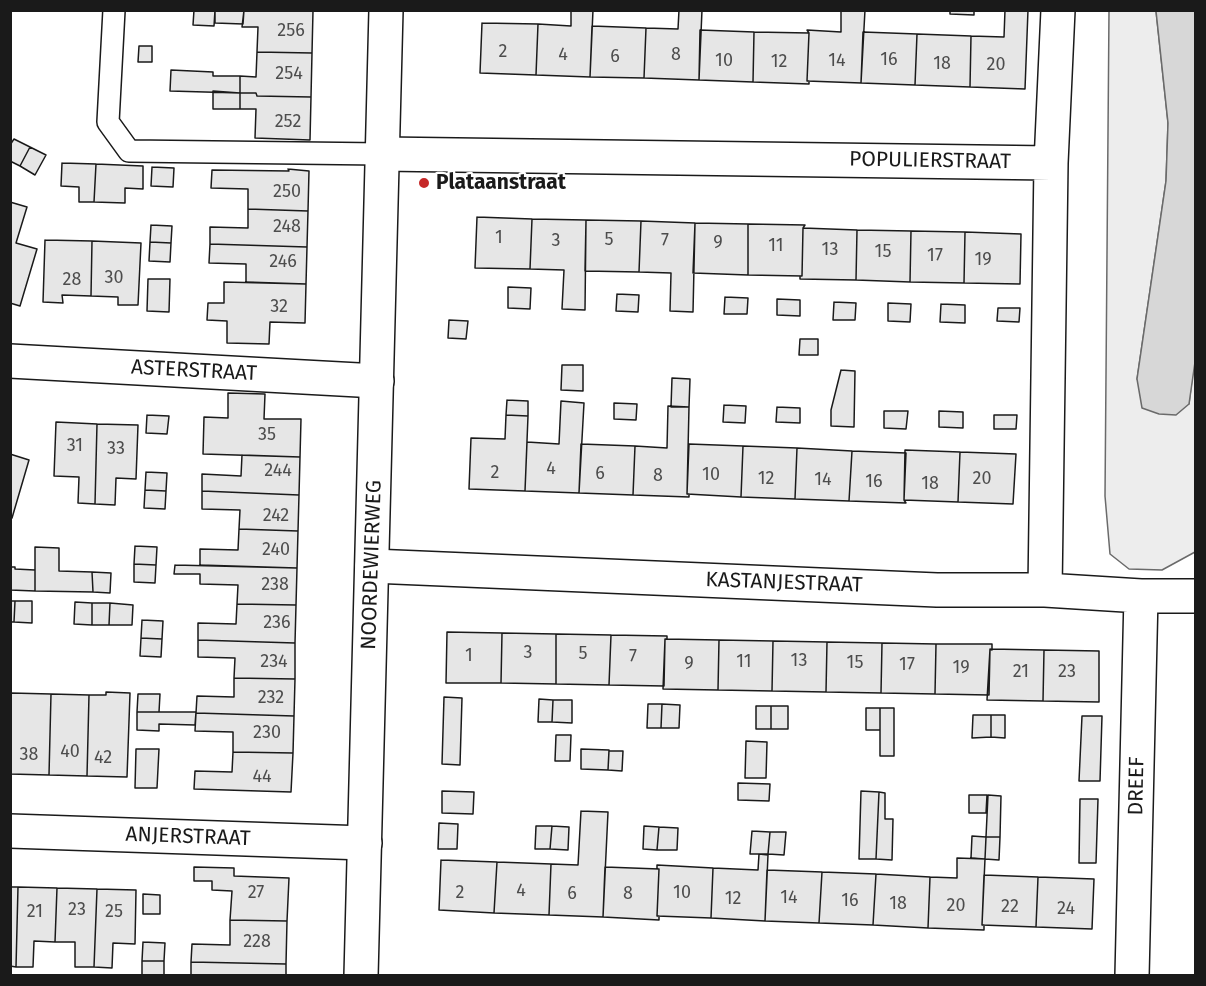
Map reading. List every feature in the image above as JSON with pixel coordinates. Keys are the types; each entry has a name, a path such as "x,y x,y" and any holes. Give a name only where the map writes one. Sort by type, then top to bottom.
{"street":[{"name":"NOORDEWIERWEG","path":"361,975 386,10"},
{"path":"1045,590 1051,163 1058,10"},
{"name":"POPULIERSTRAAT","path":"382,154 1051,163"},
{"name":"ASTERSTRAAT","path":"10,361 377,381"},
{"name":"KASTANJESTRAAT","path":"372,566 937,590 1045,590 1141,596 1196,596"},
{"name":"DREEF","path":"1132,975 1141,596"},
{"name":"ANJERSTRAAT","path":"10,831 365,843"}],"lane":[{"path":"114,10 108,122 129,151 382,154"}],"shaded area":[{"path":"1109,11 1156,11 1168,123 1166,181 1137,379 1189,404 1195,355 1195,552 1162,570 1129,569 1110,554 1105,496"},
{"path":"1156,11 1195,11 1196,355 1189,404 1176,415 1159,414 1142,408 1137,379 1166,181 1168,123"}],"building":[{"path":"194,10 215,10 214,26 193,25"},
{"path":"215,10 244,10 243,24 215,23"},
{"path":"244,10 313,11 312,53 257,52 258,27 242,27"},
{"path":"571,10 593,10 590,77 536,75 538,24 571,26"},
{"path":"679,10 702,10 699,80 644,78 646,28 678,29"},
{"path":"841,10 865,10 861,83 807,81 809,33 807,30 841,32"},
{"path":"950,10 974,10 974,15 950,14"},
{"path":"1005,10 1028,10 1025,89 970,87 971,36 1004,37"},
{"path":"482,23 538,24 536,75 480,73"},
{"path":"592,26 646,28 644,78 590,77"},
{"path":"700,30 754,32 753,82 699,80"},
{"path":"754,32 809,33 807,81 809,84 753,82"},
{"path":"863,32 917,34 915,85 861,83"},
{"path":"917,34 971,36 970,87 915,85"},
{"path":"139,46 152,46 152,62 138,62"},
{"path":"257,52 312,53 311,97 257,96 256,93 240,93 240,76 256,77"},
{"path":"171,70 213,72 213,76 240,76 240,93 170,91"},
{"path":"213,91 240,93 240,109 213,109"},
{"path":"240,93 256,93 257,96 311,97 310,140 255,138 256,109 240,109"},
{"path":"14,139 30,147 20,166 10,161 10,145"},
{"path":"30,147 46,155 35,175 20,166"},
{"path":"62,163 96,164 94,202 79,202 79,187 61,186"},
{"path":"96,164 143,166 143,189 125,188 125,203 94,202"},
{"path":"152,167 174,168 173,187 151,186"},
{"path":"288,169 309,171 308,211 248,209 248,189 211,188 212,170 289,171"},
{"path":"10,202 27,207 16,243 37,249 20,306 10,303"},
{"path":"248,209 308,211 307,247 210,244 210,227 248,228"},
{"path":"477,217 532,219 530,269 475,268"},
{"path":"532,219 586,220 585,310 562,309 564,270 530,269"},
{"path":"586,220 641,221 639,272 585,271"},
{"path":"641,221 695,223 693,312 670,311 671,273 639,272"},
{"path":"695,223 748,224 748,275 693,273"},
{"path":"748,224 805,225 803,228 802,276 748,275"},
{"path":"151,225 172,226 171,243 150,242"},
{"path":"803,228 857,230 856,280 800,279 802,276"},
{"path":"857,230 911,231 910,282 856,280"},
{"path":"911,231 965,232 964,283 910,282"},
{"path":"965,232 1021,234 1020,284 964,283"},
{"path":"45,240 92,241 91,296 62,295 63,303 43,302"},
{"path":"92,241 141,243 138,305 118,305 118,297 91,296"},
{"path":"150,242 171,243 170,262 149,261"},
{"path":"210,244 307,247 306,284 246,282 246,264 209,263"},
{"path":"148,279 170,279 169,312 147,311"},
{"path":"224,282 306,284 305,323 270,322 269,344 227,343 227,321 207,320 208,303 224,303"},
{"path":"508,287 531,288 530,309 508,308"},
{"path":"617,294 639,295 638,312 616,311"},
{"path":"725,297 748,298 747,314 724,314"},
{"path":"777,299 800,300 800,316 777,315"},
{"path":"834,302 856,303 855,320 833,320"},
{"path":"888,303 911,304 910,322 888,321"},
{"path":"941,304 965,305 965,323 940,322"},
{"path":"998,308 1020,308 1019,322 997,321"},
{"path":"449,320 468,321 466,339 448,338"},
{"path":"800,339 818,339 818,355 799,355"},
{"path":"562,365 583,365 583,391 561,390"},
{"path":"841,370 855,371 854,427 831,426 831,410"},
{"path":"672,378 690,379 689,407 671,407"},
{"path":"228,393 265,394 264,419 301,419 300,457 203,454 204,417 228,418"},
{"path":"507,400 528,401 528,416 506,415"},
{"path":"561,401 584,403 579,493 525,491 527,442 559,444"},
{"path":"614,403 637,404 636,420 614,419"},
{"path":"724,405 746,406 745,423 723,422"},
{"path":"668,406 689,407 687,494 689,497 633,495 635,446 667,448"},
{"path":"777,407 800,408 800,423 776,422"},
{"path":"884,411 908,411 906,429 884,428"},
{"path":"939,411 963,412 963,428 939,427"},
{"path":"147,415 169,416 167,434 146,433"},
{"path":"506,415 528,416 525,491 469,489 471,438 505,439"},
{"path":"994,415 1017,415 1016,429 994,429"},
{"path":"56,422 97,424 95,504 78,503 79,477 54,476"},
{"path":"97,424 138,425 136,479 116,478 115,505 95,504"},
{"path":"581,444 635,446 633,495 579,493"},
{"path":"689,444 743,446 741,497 687,494"},
{"path":"743,446 797,448 795,499 741,497"},
{"path":"797,448 852,451 849,501 795,499"},
{"path":"905,450 960,452 958,502 904,500"},
{"path":"852,451 906,453 904,500 906,503 849,501"},
{"path":"960,452 1016,454 1013,504 958,502"},
{"path":"10,454 29,460 12,518 10,517"},
{"path":"242,455 300,457 299,495 202,491 202,474 241,476"},
{"path":"146,472 167,473 166,491 145,490"},
{"path":"145,490 166,491 165,509 144,508"},
{"path":"202,491 299,495 298,531 239,529 240,510 202,509"},
{"path":"239,529 298,531 297,568 200,565 200,549 238,550"},
{"path":"135,546 157,547 156,565 134,564"},
{"path":"35,547 59,548 59,571 92,572 93,592 35,591"},
{"path":"134,564 156,565 155,583 134,582"},
{"path":"175,565 297,568 296,605 237,604 238,585 200,584 200,574 174,574"},
{"path":"10,567 35,570 35,591 10,590"},
{"path":"92,572 111,573 110,593 93,592"},
{"path":"10,601 15,601 14,622 10,622"},
{"path":"15,601 32,601 32,623 14,622"},
{"path":"75,602 92,603 92,625 74,624"},
{"path":"92,603 110,603 109,625 92,625"},
{"path":"110,603 133,605 132,625 109,625"},
{"path":"237,604 296,605 295,643 198,640 198,623 236,624"},
{"path":"142,620 163,621 162,639 141,638"},
{"path":"447,632 502,633 501,683 446,683"},
{"path":"502,633 556,634 556,684 501,683"},
{"path":"556,634 611,635 609,685 556,684"},
{"path":"611,635 667,636 665,639 664,686 609,685"},
{"path":"141,638 162,639 161,657 140,656"},
{"path":"665,639 719,640 718,690 663,689"},
{"path":"198,640 295,643 295,679 234,678 235,658 198,657"},
{"path":"719,640 773,641 772,691 718,690"},
{"path":"773,641 827,642 826,692 772,691"},
{"path":"827,642 882,643 881,693 826,692"},
{"path":"882,643 936,644 935,694 881,693"},
{"path":"936,644 992,644 989,695 935,694"},
{"path":"990,649 1044,650 1043,701 987,700"},
{"path":"1044,650 1099,651 1099,702 1043,701"},
{"path":"234,678 295,679 294,716 196,713 197,696 234,697"},
{"path":"106,692 130,693 127,777 87,776 89,695 106,695"},
{"path":"11,693 51,694 49,775 10,774"},
{"path":"51,694 89,695 87,776 49,775"},
{"path":"138,694 160,694 159,712 137,712"},
{"path":"444,697 462,698 460,765 442,764"},
{"path":"539,699 553,700 552,722 538,722"},
{"path":"553,700 572,700 572,723 552,722"},
{"path":"648,704 662,704 661,728 647,728"},
{"path":"662,704 680,705 679,728 661,728"},
{"path":"756,706 771,706 771,729 756,729"},
{"path":"771,706 788,706 788,729 771,729"},
{"path":"866,708 880,708 880,730 866,730"},
{"path":"880,708 894,708 894,756 880,756"},
{"path":"137,712 196,712 195,725 159,724 159,731 137,730"},
{"path":"196,713 294,716 293,753 233,752 233,732 195,731"},
{"path":"973,715 991,715 991,737 972,738"},
{"path":"991,715 1005,715 1005,738 991,737"},
{"path":"1082,716 1102,716 1100,781 1079,781"},
{"path":"556,735 571,735 570,761 555,761"},
{"path":"746,741 767,742 766,778 745,778"},
{"path":"136,749 159,749 157,788 135,788"},
{"path":"581,749 609,750 608,770 581,769"},
{"path":"609,751 623,751 622,771 608,770"},
{"path":"233,752 293,753 291,792 194,789 195,771 232,772"},
{"path":"738,783 770,784 769,801 738,800"},
{"path":"442,791 474,792 473,814 442,813"},
{"path":"861,791 879,792 876,859 859,859"},
{"path":"879,792 885,793 885,819 893,819 892,860 876,859"},
{"path":"969,795 987,795 986,813 969,813"},
{"path":"988,795 1001,796 1000,837 986,837"},
{"path":"1080,799 1098,799 1096,863 1079,863"},
{"path":"581,811 608,812 603,917 549,915 551,864 578,865"},
{"path":"439,823 458,824 457,849 438,849"},
{"path":"536,826 552,826 550,849 535,849"},
{"path":"552,826 569,827 568,850 550,849"},
{"path":"644,826 659,827 657,850 643,849"},
{"path":"659,827 678,828 677,850 657,850"},
{"path":"752,831 770,832 768,854 750,854"},
{"path":"770,832 786,832 784,855 768,854"},
{"path":"972,836 986,837 985,859 971,858"},
{"path":"986,837 1000,837 999,860 985,859"},
{"path":"759,854 768,855 765,921 711,918 713,868 758,870"},
{"path":"957,858 985,859 982,925 984,925 984,930 928,928 930,877 957,878"},
{"path":"441,860 497,862 494,913 439,910"},
{"path":"497,862 551,864 549,915 494,913"},
{"path":"657,865 713,868 711,918 657,916 659,869"},
{"path":"194,867 234,868 234,876 289,878 287,921 230,920 232,891 212,890 212,881 194,881"},
{"path":"605,867 659,869 657,916 659,920 603,917"},
{"path":"767,870 822,872 819,923 765,921"},
{"path":"822,872 876,874 873,925 819,923"},
{"path":"876,874 930,877 928,928 873,925"},
{"path":"984,875 1038,877 1036,927 982,925"},
{"path":"1038,877 1094,879 1092,929 1036,927"},
{"path":"10,887 18,887 16,967 10,966"},
{"path":"18,887 57,888 55,942 34,941 33,967 16,967"},
{"path":"57,888 97,889 94,967 75,967 75,942 55,942"},
{"path":"97,889 136,890 135,944 113,943 112,968 94,967"},
{"path":"143,894 160,895 160,914 143,914"},
{"path":"230,920 287,921 286,964 191,962 192,944 230,945"},
{"path":"143,942 165,943 164,961 142,961"},
{"path":"142,961 164,961 164,976 142,976"},
{"path":"191,962 286,964 286,976 191,976"}],"place":[{"name":"Plataanstraat","path":"424,183"}]}
